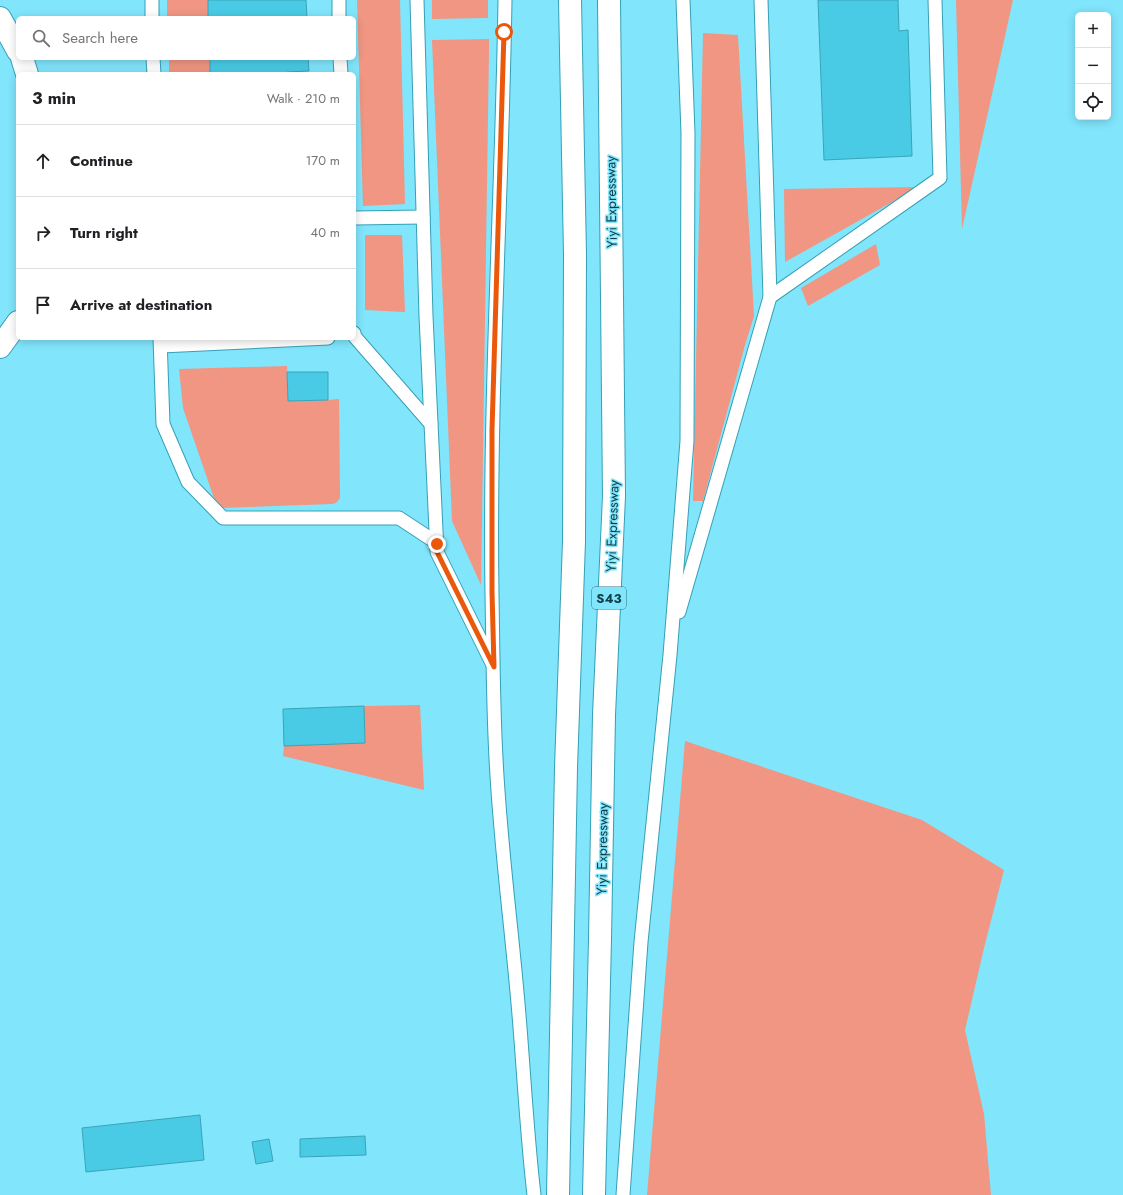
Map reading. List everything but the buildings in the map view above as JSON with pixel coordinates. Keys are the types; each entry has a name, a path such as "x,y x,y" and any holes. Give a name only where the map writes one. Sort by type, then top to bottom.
{"main road":[{"name":"S43","path":"558,1195 566,768 574,541 575,255 570,0"},
{"name":"Yiyi Expressway","path":"594,1195 604,715 614,496 609,0"},
{"path":"0,18 16,47"},
{"path":"23,60 26,72"},
{"path":"0,347 16,325"}],"lane":[{"path":"152,0 152,16"},
{"path":"338,0 339,16"},
{"path":"417,0 426,308 437,552 494,667"},
{"path":"505,0 492,430 492,592 496,756 503,858 519,1013 534,1195"},
{"path":"622,1195 641,942 672,639 687,441 688,133 682,0"},
{"path":"672,639 770,297 761,0"},
{"path":"770,297 940,178 935,0"},
{"path":"153,60 154,72"},
{"path":"340,60 341,72"},
{"path":"356,218 423,217"},
{"path":"356,338 431,424"},
{"path":"244,340 160,342 163,424 188,482 223,518 399,518 437,544"}],"shaded area":[{"path":"167,0 208,0 208,16 167,16"},
{"path":"357,0 400,0 405,204 363,206"},
{"path":"432,0 488,0 488,18 432,19"},
{"path":"956,0 1013,0 962,229"},
{"path":"703,33 738,35 754,316 703,501 693,501"},
{"path":"489,39 481,585 452,521 432,40"},
{"path":"169,60 210,60 210,72 169,72"},
{"path":"919,187 785,262 784,189"},
{"path":"365,235 402,235 405,312 365,310"},
{"path":"876,244 880,265 808,306 801,288"},
{"path":"287,366 288,401 339,399 340,498 336,503 332,504 220,508 216,504 183,408 179,369"},
{"path":"420,705 424,790 283,756 284,746 364,706"},
{"path":"685,741 922,820 1004,870 965,1030 984,1114 991,1195 647,1195"}],"route":[{"path":"437,544 437,552 494,667 492,592 492,430 504,32"}]}
